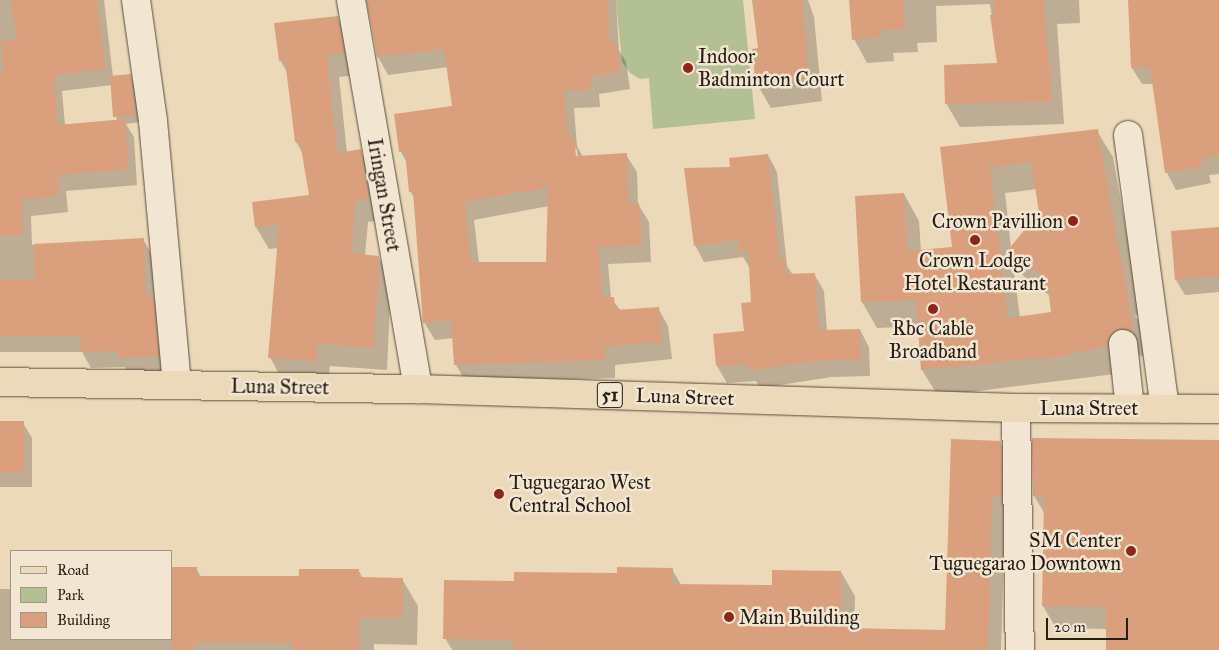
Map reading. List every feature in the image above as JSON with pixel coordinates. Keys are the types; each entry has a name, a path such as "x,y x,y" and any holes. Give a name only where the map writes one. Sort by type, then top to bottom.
{"main road":[{"name":"Luna Street","path":"0,382 418,389 1016,408 1219,410"}],"street":[{"path":"136,0 152,121 177,385"},
{"name":"Iringan Street","path":"351,0 418,389"},
{"path":"1128,134 1164,409"},
{"path":"1123,344 1130,408"},
{"path":"1016,408 1020,650"}],"green space":[{"name":"Indoor Badminton Court","path":"616,0 743,0 755,119 653,129 649,78 640,79 630,73 622,62"}],"building":[{"path":"11,0 97,0 106,69 54,75 58,125 125,119 129,169 57,175 59,196 22,199 23,235 0,235 0,73 4,72 1,41 17,39"},
{"path":"367,0 608,0 610,44 616,43 620,72 590,76 591,90 564,91 569,138 574,138 576,156 627,153 629,204 639,203 642,245 598,247 603,298 614,297 615,310 659,307 662,342 605,347 606,360 454,365 451,320 423,323 413,191 409,192 405,152 399,152 394,114 452,106 444,49 377,57","holes":["548,187 546,262 471,262 465,202"]},
{"path":"752,0 802,0 809,77 756,85 752,49 758,48"},
{"path":"849,0 903,0 905,29 880,30 881,37 852,40"},
{"path":"994,0 1044,0 1052,101 945,104 944,65 997,63 990,15 994,15"},
{"path":"1128,0 1219,0 1219,155 1201,159 1202,167 1165,173 1150,67 1131,68"},
{"path":"338,16 344,53 327,55 332,110 338,153 361,149 369,198 356,200 351,253 379,256 374,348 318,344 316,361 268,358 279,225 255,227 252,202 309,195 300,142 295,142 285,60 279,61 274,23"},
{"path":"131,74 136,115 113,117 110,76"},
{"path":"1098,129 1133,328 1131,331 1122,328 1114,331 1108,346 1054,357 921,370 916,300 861,302 855,196 904,193 907,251 952,247 940,147","holes":["1031,162 1039,212 1008,250 1047,280 1051,312 1008,318 990,167"]},
{"path":"768,154 780,260 785,259 786,274 815,273 819,330 860,329 861,359 822,360 749,371 748,364 716,366 713,334 744,331 741,303 751,302 748,251 739,252 738,240 694,246 684,168 730,167 729,158"},
{"path":"1219,227 1219,276 1175,280 1171,231"},
{"path":"144,238 146,295 153,294 159,356 118,358 118,351 81,352 80,336 0,336 0,280 35,280 34,244"},
{"path":"0,421 24,421 24,472 0,472"},
{"name":"SM Center Tuguegarao Downtown","path":"1032,438 1219,440 1219,650 1106,650 1106,607 1042,606 1044,496 1033,496"},
{"path":"951,439 1001,441 1002,496 992,496 988,650 513,650 513,640 443,639 444,580 514,581 514,572 617,573 617,567 673,568 673,584 772,585 772,570 841,571 841,628 945,630"},
{"path":"172,567 197,567 197,576 299,576 299,569 359,569 359,577 403,578 402,618 359,618 359,650 292,650 292,643 194,642 194,650 171,650"}],"place":[{"name":"Indoor Badminton Court","path":"688,68"},
{"name":"Crown Pavillion","path":"1073,221"},
{"name":"Crown Lodge Hotel Restaurant","path":"975,240"},
{"name":"Rbc Cable Broadband","path":"933,309"},
{"name":"Tuguegarao West Central School","path":"499,494"},
{"name":"SM Center Tuguegarao Downtown","path":"1131,551"},
{"name":"Main Building","path":"729,617"}]}
